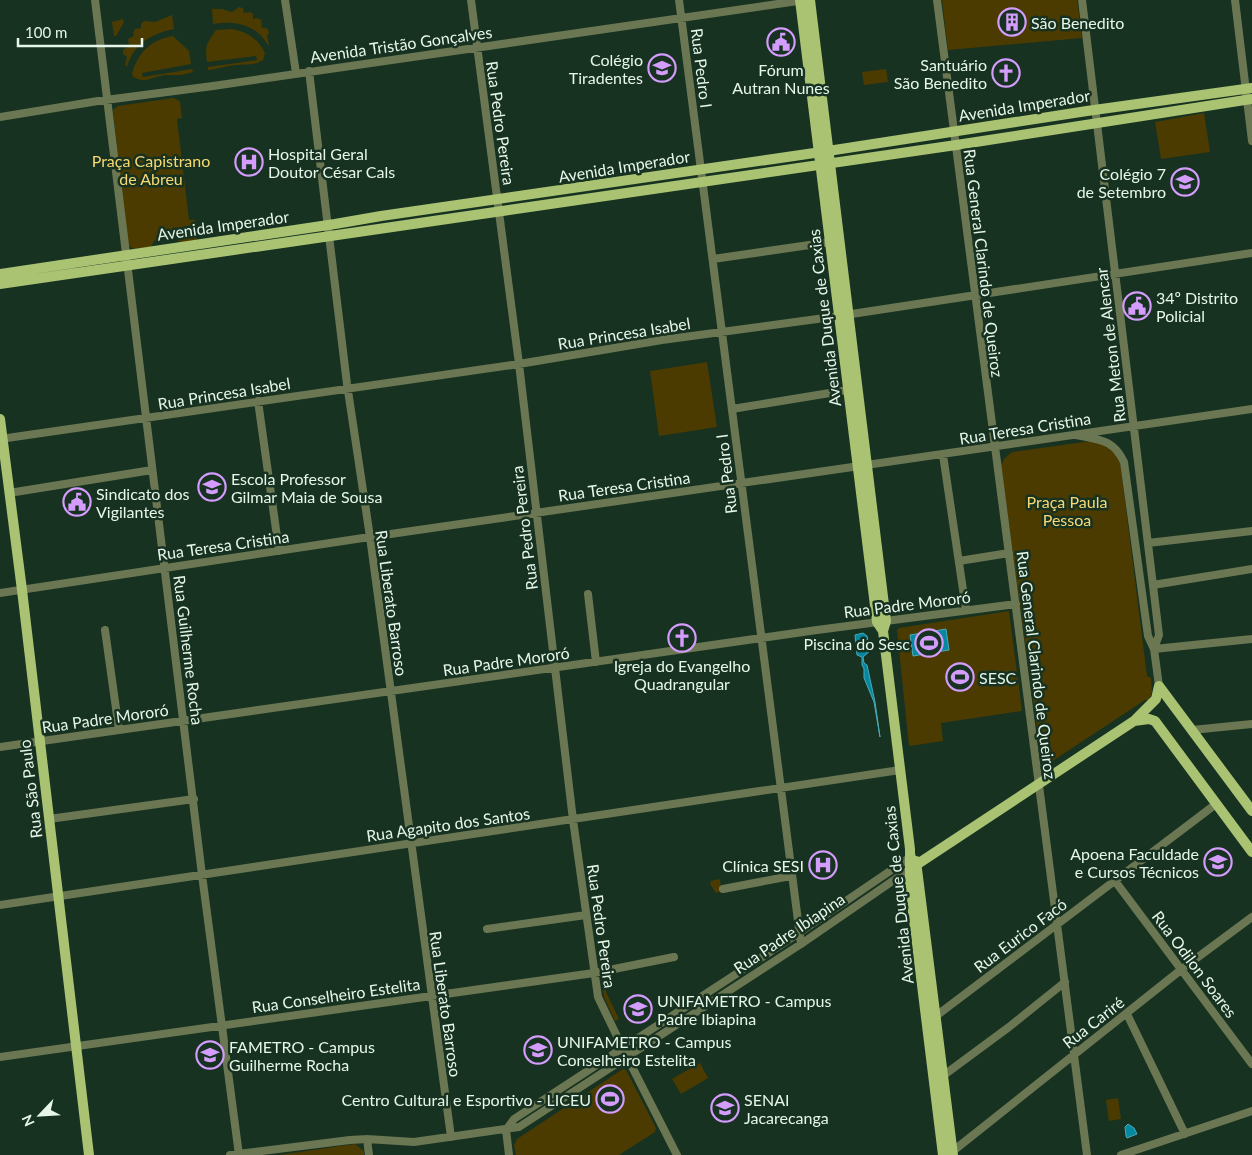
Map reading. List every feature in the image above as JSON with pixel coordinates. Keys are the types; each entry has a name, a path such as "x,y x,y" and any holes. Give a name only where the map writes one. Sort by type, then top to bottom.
{"main road":[{"name":"Avenida Duque de Caxias","path":"804,0 824,152 830,242 844,315 848,390 863,465"},
{"name":"Avenida Imperador","path":"0,274 1095,110 1249,94"},
{"name":"Avenida Imperador","path":"0,284 1097,124 1249,94"},
{"name":"Avenida Duque de Caxias","path":"825,163 900,770 944,1075 941,1096"},
{"name":"Rua São Paulo","path":"0,419 1,439 22,590 88,1155"},
{"name":"Rua Padre Ibiapina","path":"913,862 1039,784 1134,721 1156,699 1159,686"},
{"path":"1159,686 1252,811"},
{"path":"1134,721 1149,719 1155,721 1252,852"},
{"name":"Avenida Duque de Caxias","path":"913,862 910,888 950,1154"}],"street":[{"name":"Rua Guilherme Rocha","path":"95,0 202,875 239,1154"},
{"path":"286,0 296,73"},
{"name":"Rua Pedro Pereira","path":"471,0 498,200 573,820 598,997 677,1155"},
{"name":"Rua Pedro I","path":"679,0 760,639 801,944"},
{"name":"Avenida Tristão Gonçalves","path":"0,116 107,99 477,48 804,0"},
{"name":"Rua General Clarindo de Queiroz","path":"937,0 1087,1155"},
{"name":"Rua Meton de Alencar","path":"1082,0 1159,635 1154,649 1159,686"},
{"path":"1235,0 1249,94 1252,141"},
{"name":"Rua Liberato Barroso","path":"309,71 348,389 370,537 451,1137"},
{"path":"712,259 830,242"},
{"name":"Rua Princesa Isabel","path":"1,439 518,364 1252,253"},
{"path":"732,409 848,390"},
{"path":"258,401 279,550"},
{"name":"Rua Teresa Cristina","path":"0,593 279,550 1252,409"},
{"path":"1070,434 1112,445 1124,462 1148,636 1154,649 1252,639"},
{"path":"943,455 966,610"},
{"path":"9,493 152,470"},
{"path":"1148,543 1252,531"},
{"path":"959,561 1009,553"},
{"path":"1153,585 1252,569"},
{"path":"588,594 596,662"},
{"name":"Rua Padre Mororó","path":"0,747 882,621 1016,604"},
{"path":"105,630 118,730"},
{"path":"1192,730 1252,724"},
{"name":"Rua Agapito dos Santos","path":"0,905 900,770"},
{"path":"49,819 194,799"},
{"name":"Rua Eurico Facó","path":"936,1016 1216,804"},
{"name":"Rua Padre Ibiapina","path":"506,1130 514,1119 799,933 913,862"},
{"name":"Rua Padre Ibiapina","path":"506,1130 519,1127 801,944 913,862"},
{"path":"724,889 791,876"},
{"name":"Rua Odilon Soares","path":"1115,881 1252,1064"},
{"path":"487,930 586,915"},
{"name":"Rua Cariré","path":"950,1154 1182,969 1252,916"},
{"name":"Rua Conselheiro Estelita","path":"0,1057 594,973 674,957"},
{"path":"944,1075 1009,1027 1065,982"},
{"path":"1127,1014 1184,1134"},
{"path":"1121,1155 1252,1111"},
{"path":"230,1155 350,1140 367,1139 414,1142 506,1130 509,1155"},
{"path":"367,1139 369,1155"}],"green space":[{"path":"942,0 1077,0 1082,38 948,50"},
{"path":"212,7 213,9 232,12 239,7 243,8 244,13 250,12 253,14 253,19 261,20 261,27 268,29 269,44 258,33 245,26 229,23 213,24"},
{"path":"172,15 174,29 144,41 134,52 127,67 125,65 127,57 123,54 123,50 129,46 128,39 134,36 135,29 141,28 141,24 144,21 155,22"},
{"path":"123,19 124,22 116,36 114,36 112,22"},
{"path":"231,29 242,31 255,39 265,53 263,60 253,64 232,65 208,70 208,67 257,60 256,56 207,62 207,45 216,30"},
{"path":"173,36 189,51 191,64 142,73 143,77 192,69 193,72 181,75 164,75 146,80 133,77 132,73 138,59 146,48 158,41"},
{"path":"886,69 888,82 864,85 862,72"},
{"name":"Praça Capistrano de Abreu","path":"173,98 180,101 182,118 177,119 189,220 195,220 197,238 196,240 180,243 176,237 154,241 151,247 134,249 128,245 113,110 118,106"},
{"path":"1204,113 1210,152 1161,159 1155,122"},
{"path":"707,362 717,427 659,436 650,371"},
{"name":"Praça Paula Pessoa","path":"1091,441 1108,447 1120,461 1147,676 1151,678 1152,692 1149,700 1145,700 1045,766 1041,760 1001,465 1012,452"},
{"name":"SESC","path":"1009,611 1022,711 941,723 943,741 909,746 897,630 899,628"},
{"path":"720,879 721,891 716,893 710,884 711,881"},
{"path":"600,974 603,974 606,992 619,1019 615,1021 604,997"},
{"path":"700,1063 708,1078 681,1094 672,1079"},
{"name":"Centro Cultural e Esportivo - LICEU","path":"623,1069 626,1070 656,1128 655,1132 619,1155 516,1155 514,1145 517,1139"},
{"path":"1118,1098 1121,1119 1109,1121 1106,1100"},
{"path":"355,1144 364,1151 364,1155 279,1155"}],"water":[{"name":"Piscina do Sesc","path":"946,629 949,650 913,656 910,635"},
{"path":"863,633 867,636 870,651 863,657 864,663 867,665 875,702 880,737 874,702 864,678 862,657 857,655 855,635"},
{"path":"1128,1124 1134,1128 1137,1134 1127,1138 1125,1127"}],"place":[{"name":"São Benedito","path":"1012,22"},
{"name":"Fórum Autran Nunes","path":"781,42"},
{"name":"Colégio Tiradentes","path":"662,68"},
{"name":"Santuário São Benedito","path":"1006,73"},
{"name":"Hospital Geral Doutor César Cals","path":"249,162"},
{"name":"Colégio 7 de Setembro","path":"1185,182"},
{"name":"34º Distrito Policial","path":"1137,306"},
{"name":"Escola Professor Gilmar Maia de Sousa","path":"212,487"},
{"name":"Sindicato dos Vigilantes","path":"77,502"},
{"name":"Igreja do Evangelho Quadrangular","path":"682,638"},
{"name":"Piscina do Sesc","path":"929,643"},
{"name":"SESC","path":"960,677"},
{"name":"Apoena Faculdade e Cursos Técnicos","path":"1218,862"},
{"name":"Clínica SESI","path":"823,865"},
{"name":"UNIFAMETRO - Campus Padre Ibiapina","path":"638,1009"},
{"name":"UNIFAMETRO - Campus Conselheiro Estelita","path":"538,1050"},
{"name":"FAMETRO - Campus Guilherme Rocha","path":"210,1055"},
{"name":"Centro Cultural e Esportivo - LICEU","path":"610,1099"},
{"name":"SENAI Jacarecanga","path":"725,1108"}]}
